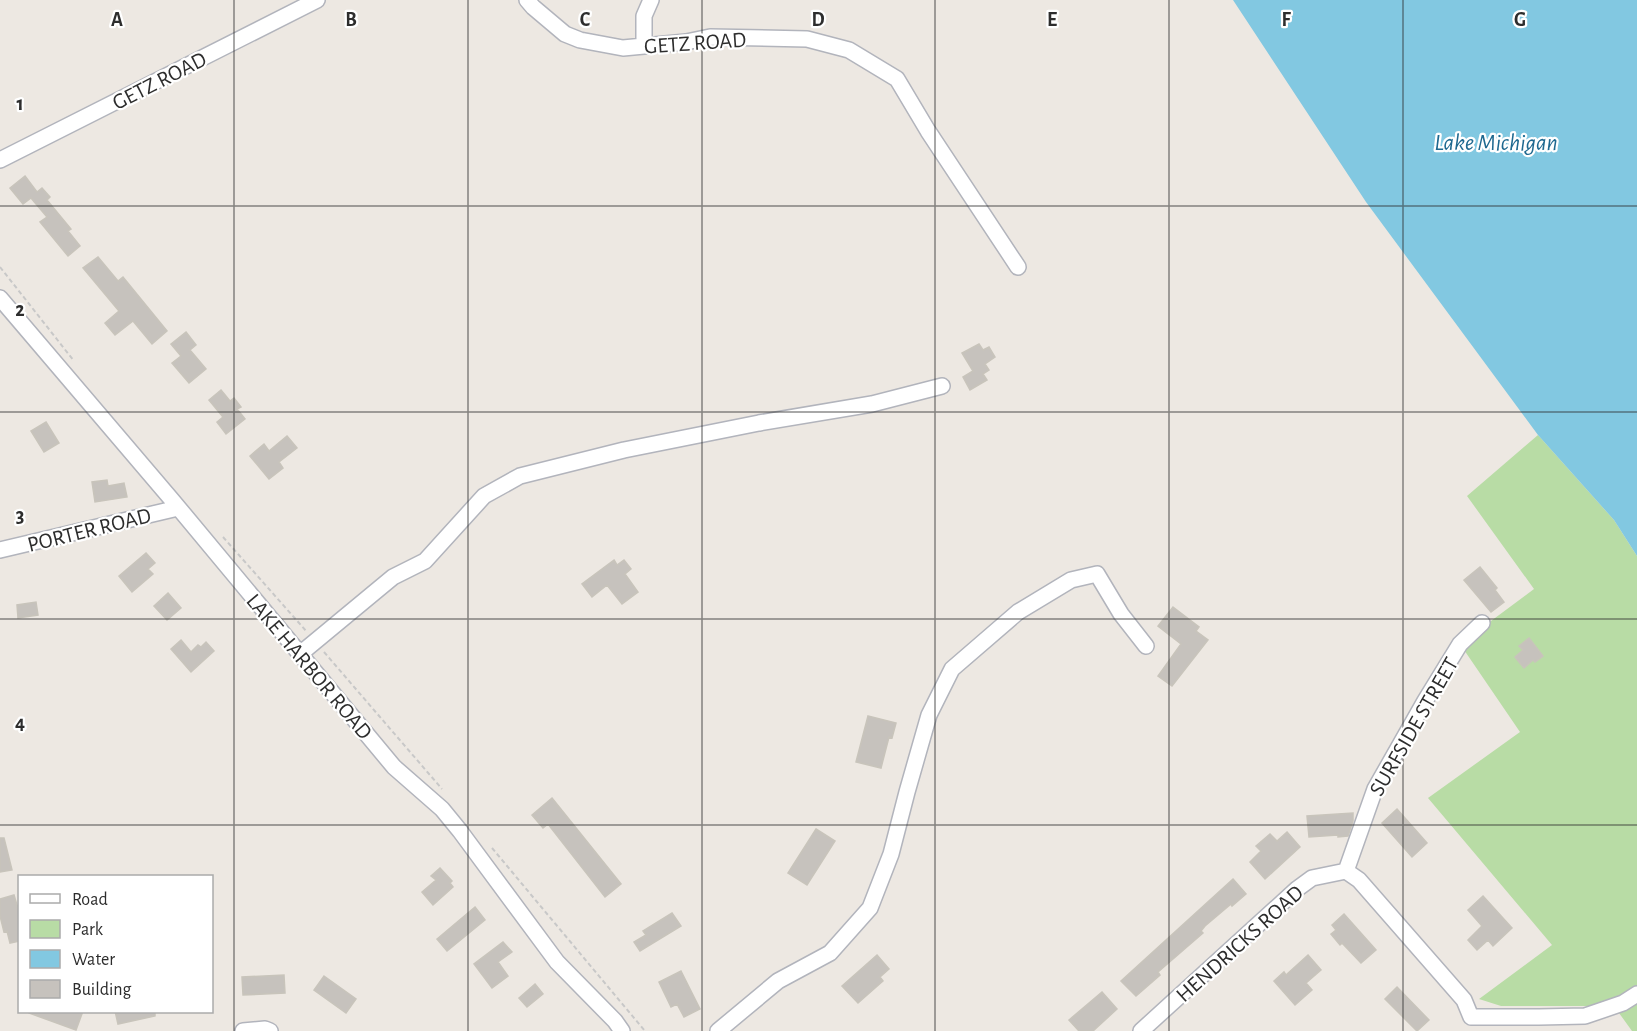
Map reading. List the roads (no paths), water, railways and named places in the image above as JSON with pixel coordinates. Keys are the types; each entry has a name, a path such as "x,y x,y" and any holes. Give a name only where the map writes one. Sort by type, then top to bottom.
{"street":[{"name":"GETZ ROAD","path":"528,0 565,34 580,40 623,48 686,42 710,37 807,39 849,50 897,80 1018,267"},
{"path":"644,46 644,16 651,0"},
{"name":"GETZ ROAD","path":"0,160 312,1"},
{"name":"LAKE HARBOR ROAD","path":"0,298 394,767 442,809 556,962 615,1021 622,1031"},
{"path":"300,654 393,577 425,561 484,496 520,476 624,450 759,423 872,404 942,386"},
{"name":"PORTER ROAD","path":"0,550 178,508"},
{"path":"718,1031 778,981 830,952 870,908 891,854 929,715 952,669 1018,612 1071,580 1096,573 1121,614 1146,646"},
{"name":"SURFSIDE STREET","path":"1346,871 1375,789 1460,644 1482,623"},
{"path":"1346,871 1359,880 1464,1000 1468,1024 1539,1017 1585,1016 1623,1003 1637,994"},
{"name":"HENDRICKS ROAD","path":"1141,1031 1297,889 1312,878 1346,871"},
{"path":"243,1031 265,1029 270,1031"}],"water":[{"name":"Lake Michigan","path":"1233,0 1637,0 1637,556 1614,520 1538,435 1366,202"}]}
